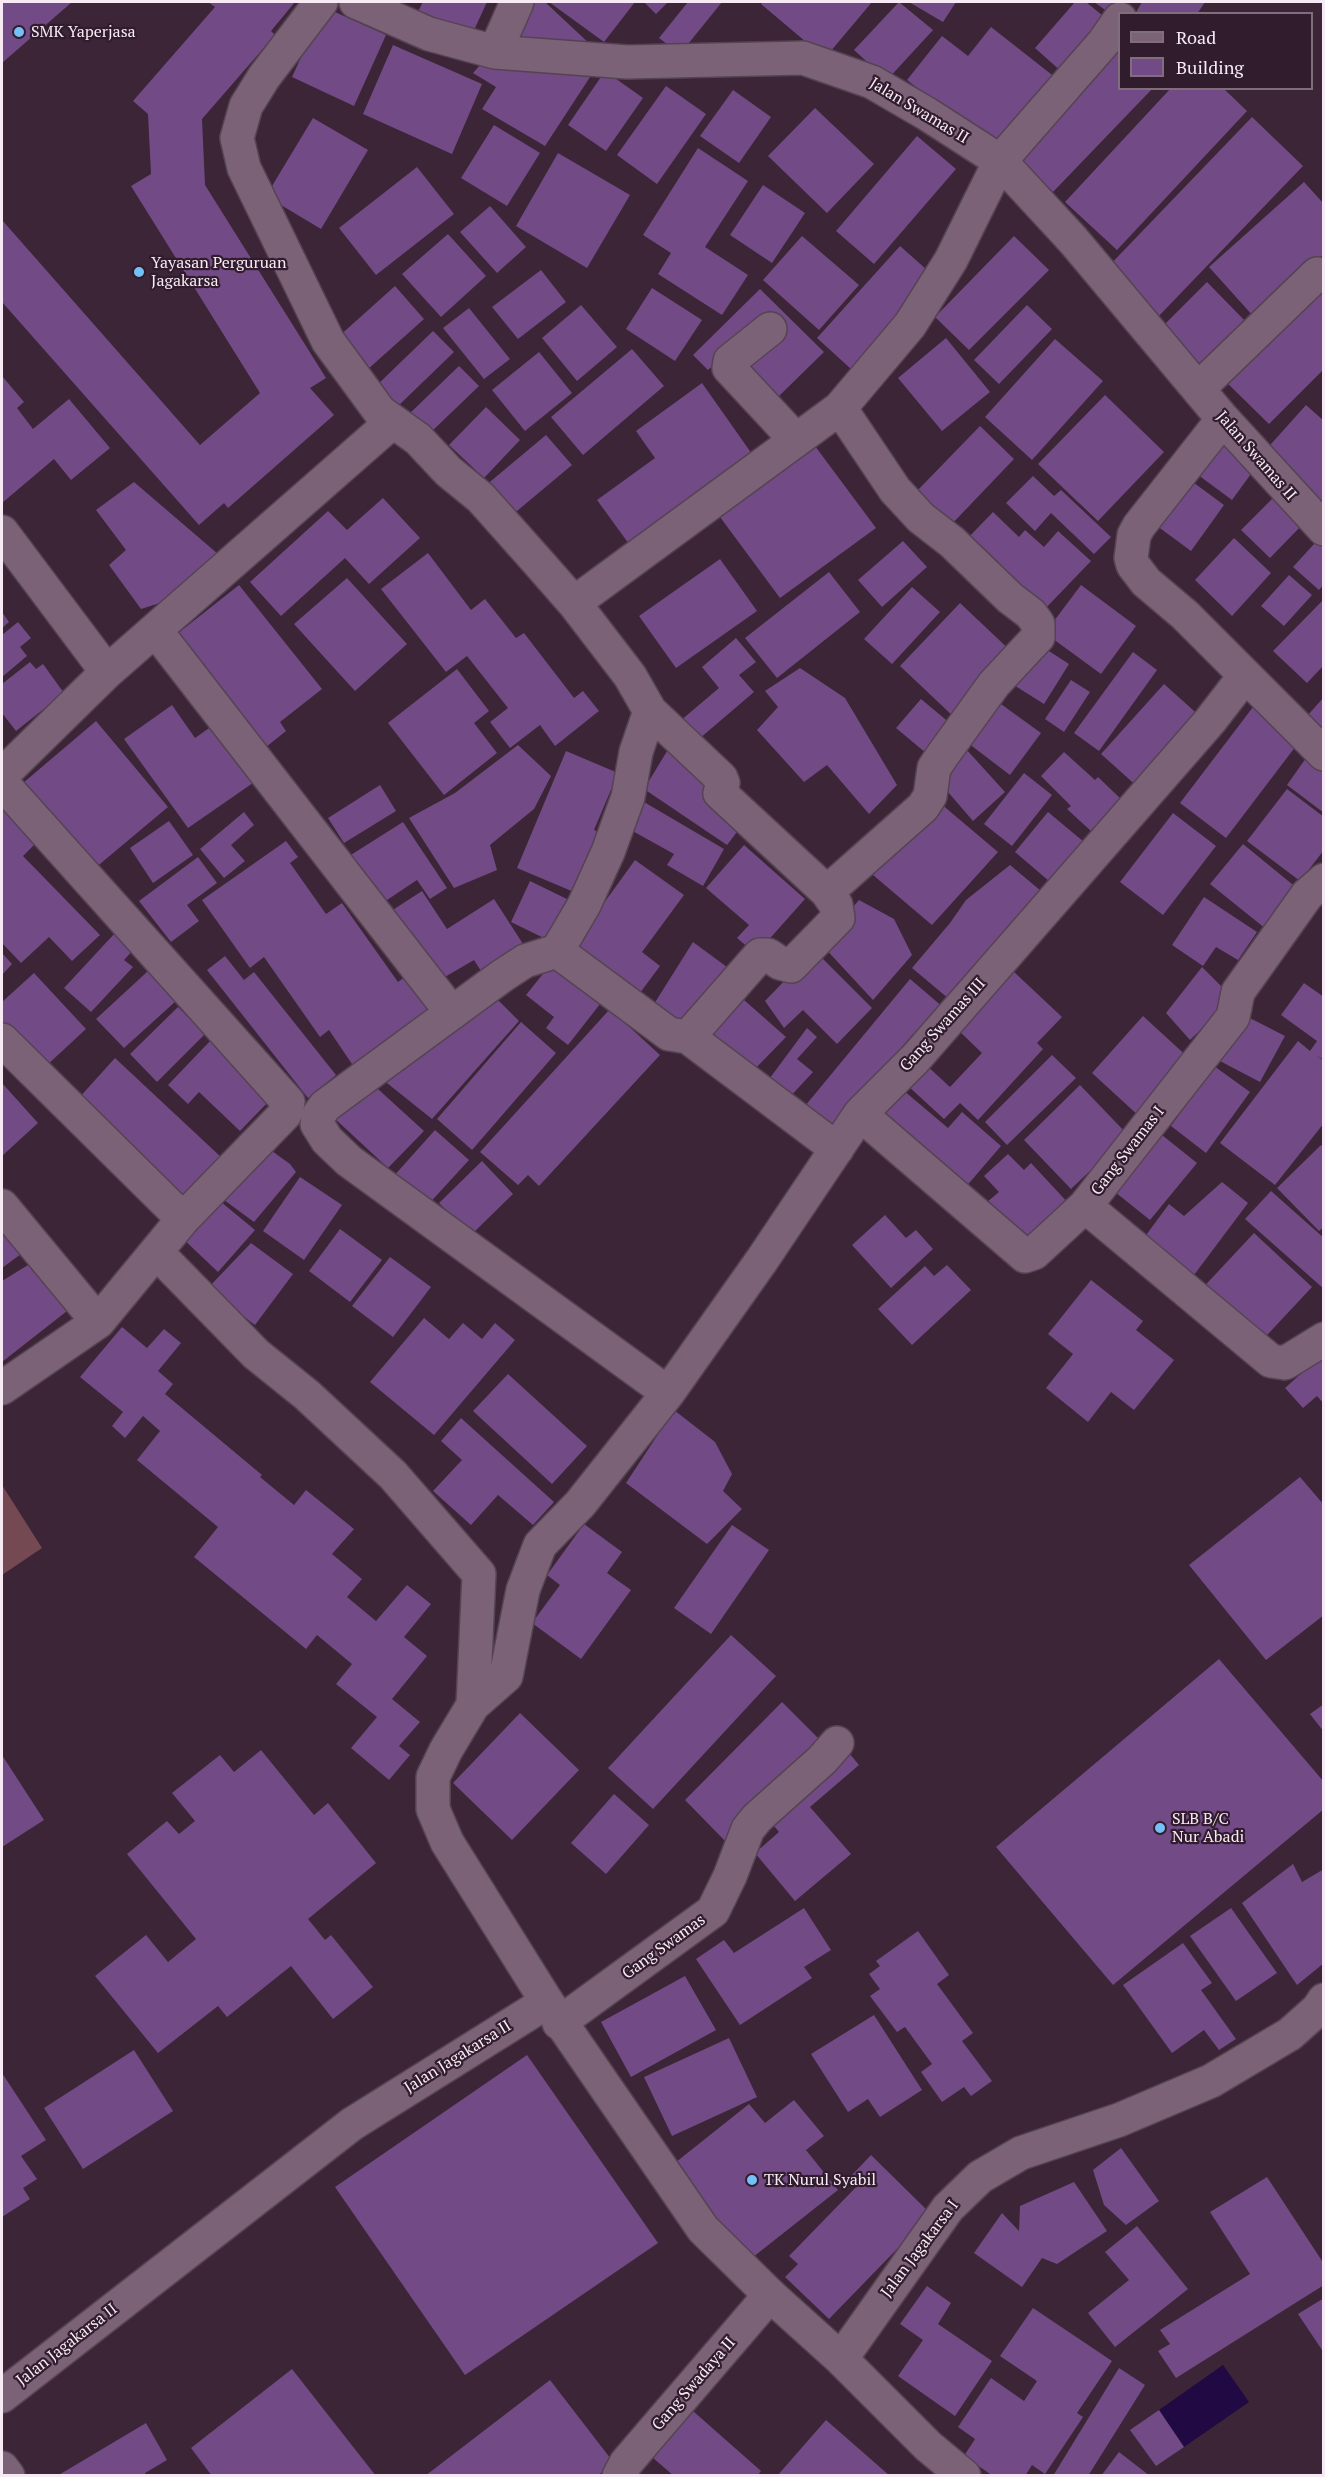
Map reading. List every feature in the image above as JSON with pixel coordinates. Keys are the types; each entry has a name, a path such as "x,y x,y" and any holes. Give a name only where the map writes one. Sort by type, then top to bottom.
{"street":[{"path":"321,2 264,76 246,106 237,138 244,168 328,340 380,412 418,439 448,471 481,498 574,603 630,676 650,711 721,778 723,783 719,790 720,793 827,892 836,905 838,918 795,963 791,966 786,965 768,955 760,955 688,1037"},
{"name":"Jalan Swamas II","path":"356,2 429,34 495,52 627,62 803,58 872,82 1000,161 1073,240 1223,419 1323,529"},
{"path":"495,52 517,2"},
{"path":"574,603 840,408 910,325 951,260 1000,161 1104,42 1118,21"},
{"path":"1199,388 1317,274"},
{"path":"770,329 730,361 729,368 796,440"},
{"path":"827,892 923,807 930,796 934,768 942,756 994,684 1038,637 1038,624 1031,614 1010,598 952,542 921,518 895,490 840,408"},
{"path":"1223,419 1139,526 1130,549 1133,565 1146,582 1185,615 1244,677 1323,754"},
{"path":"2,1388 98,1322 183,1219 285,1114 288,1102 3,772 107,672 392,422"},
{"path":"2,531 107,672"},
{"path":"156,631 452,1013"},
{"name":"Gang Swamas III","path":"473,1705 506,1676 523,1590 540,1545 580,1504 668,1393 762,1260 860,1114 915,1059 1210,721 1244,677"},
{"path":"650,711 636,752 628,797 608,852 584,905 557,951 525,961 452,1013 325,1106 318,1116 317,1124 327,1140 350,1161 668,1393"},
{"name":"Gang Swamas I","path":"1323,880 1307,895 1238,992 1233,1017 1085,1206 1271,1361 1285,1363 1323,1339"},
{"path":"557,951 669,1034 688,1037 837,1149"},
{"path":"2,1040 183,1219"},
{"path":"860,1114 1025,1257 1034,1253 1085,1206"},
{"path":"2,1206 98,1322"},
{"path":"168,1264 256,1354 307,1395 393,1474 479,1574 473,1705 433,1777 433,1809 447,1842 553,2013 703,2229 770,2295 841,2359 928,2446 964,2475"},
{"name":"Gang Swamas","path":"553,2013 713,1911 730,1876 748,1829 757,1818 822,1760 837,1743"},
{"name":"Jalan Jagakarsa I","path":"841,2359 948,2208 980,2176 1021,2153 1119,2120 1210,2081 1290,2034 1318,2009 1323,2000"},
{"name":"Jalan Jagakarsa II","path":"2,2396 352,2124 553,2013"},
{"name":"Gang Swadaya II","path":"619,2475 626,2463 770,2295"},
{"path":"2,2468 8,2475"}],"shaded area":[{"path":"2,1485 42,1548 2,1575"},
{"path":"1223,2365 1249,2402 1184,2447 1159,2410"}],"building":[{"name":"SMK Yaperjasa","path":"2,2 72,2 2,63"},
{"path":"208,2 295,2 271,31 275,35 202,119 205,185 326,378 310,388 334,415 228,508 224,503 199,525 2,302 2,220 200,445 260,393 131,186 151,174 148,114 133,101 215,7"},
{"path":"423,2 487,2 469,41 415,17"},
{"path":"521,2 545,2 592,46 500,45"},
{"path":"549,2 635,2 604,42"},
{"path":"644,2 668,2 656,14"},
{"path":"688,2 722,2 680,54 659,38"},
{"path":"763,2 872,2 825,58 761,4"},
{"path":"899,2 933,30 887,80 854,50"},
{"path":"909,2 956,2 943,22"},
{"path":"1075,2 1086,2 1108,20 1063,73 1035,48"},
{"path":"1094,2 1121,2 1111,14"},
{"path":"1142,2 1205,2 1198,12 1136,12"},
{"path":"324,7 386,35 354,106 292,77"},
{"path":"991,27 1056,78 998,152 907,80 942,36 968,56"},
{"path":"393,45 482,84 452,154 363,114"},
{"path":"1118,45 1118,90 1151,90 1053,192 1014,154"},
{"path":"480,65 592,74 545,146 482,109 496,87 473,73"},
{"path":"605,71 643,98 606,151 568,125"},
{"path":"666,86 706,114 657,184 617,155"},
{"path":"733,90 771,117 739,163 700,136"},
{"path":"1169,90 1225,90 1247,111 1117,250 1065,202"},
{"path":"815,108 874,164 827,213 768,156"},
{"path":"1252,117 1303,166 1156,319 1105,270"},
{"path":"313,118 368,150 321,229 266,196"},
{"path":"494,125 540,153 507,206 461,178"},
{"path":"917,136 956,169 874,264 836,231"},
{"path":"698,148 748,181 705,247 748,275 722,315 658,274 671,253 643,235"},
{"path":"558,153 630,195 587,268 516,226"},
{"path":"417,167 454,214 376,275 339,228"},
{"path":"1304,182 1324,204 1324,254 1254,317 1209,267"},
{"path":"763,185 805,213 772,263 730,235"},
{"path":"490,206 526,247 497,273 460,232"},
{"path":"448,234 486,276 441,317 402,274"},
{"path":"802,236 859,285 819,330 763,280"},
{"path":"1014,236 1049,270 969,350 935,317"},
{"path":"900,246 935,277 851,369 817,338"},
{"path":"541,270 566,302 518,339 492,307"},
{"path":"1324,274 1324,369 1269,424 1221,377"},
{"path":"1207,282 1249,325 1201,373 1159,330"},
{"path":"395,286 424,319 367,370 337,338"},
{"path":"652,288 702,320 675,361 626,329"},
{"path":"760,289 824,352 778,397 745,364 767,317 708,370 693,355"},
{"path":"581,305 617,347 577,381 542,338"},
{"path":"1027,305 1052,329 999,384 974,360"},
{"path":"469,308 510,359 484,379 443,328"},
{"path":"433,331 454,352 396,408 375,387"},
{"path":"946,338 990,392 942,431 898,378"},
{"path":"1055,339 1103,381 1032,460 985,417"},
{"path":"632,349 664,386 583,455 551,417"},
{"path":"539,352 572,393 525,431 492,390"},
{"path":"459,366 479,386 428,435 408,415"},
{"path":"2,376 24,402 17,408 33,429 69,399 110,448 71,480 54,459 2,503"},
{"path":"702,383 752,454 629,544 597,500 655,458 636,431"},
{"path":"1105,395 1164,452 1098,521 1038,464"},
{"path":"1306,405 1324,421 1324,507 1263,453"},
{"path":"486,407 520,440 484,478 449,445"},
{"path":"980,426 1014,459 950,526 915,493"},
{"path":"546,435 572,465 511,516 485,486"},
{"path":"1214,437 1256,467 1232,500 1190,469"},
{"path":"815,446 876,528 780,598 720,517"},
{"path":"1033,476 1054,496 1061,490 1111,537 1094,554 1051,513 1035,531 1006,503"},
{"path":"1186,477 1224,505 1191,551 1153,523"},
{"path":"134,482 218,554 182,596 141,609 109,565 126,550 96,510"},
{"path":"1276,495 1304,523 1270,558 1241,530"},
{"path":"383,498 420,538 369,584 345,558 281,616 250,582 328,511 347,530"},
{"path":"993,512 1019,537 1025,530 1044,547 1058,531 1091,561 1042,612 964,542"},
{"path":"1324,533 1324,584 1319,590 1293,567"},
{"path":"1234,538 1271,573 1232,616 1195,580"},
{"path":"903,541 927,567 882,607 858,580"},
{"path":"428,553 471,610 485,599 516,638 524,633 574,698 583,691 599,711 555,746 540,725 510,748 490,722 508,708 467,656 446,672 381,589"},
{"path":"720,559 757,611 676,668 639,616"},
{"path":"829,572 860,612 777,678 745,638"},
{"path":"1289,575 1312,595 1284,626 1261,606"},
{"path":"347,578 407,644 355,691 294,624"},
{"path":"239,585 322,689 280,722 286,731 261,751 172,638"},
{"path":"1081,585 1136,626 1101,674 1045,633"},
{"path":"912,587 940,612 892,664 864,639"},
{"path":"1324,599 1324,665 1307,683 1273,651"},
{"path":"960,603 1015,655 955,718 900,666"},
{"path":"2,612 9,622 2,628"},
{"path":"18,622 31,638 20,647 27,656 2,677 2,635"},
{"path":"736,638 756,662 739,675 754,692 692,745 673,727 719,688 702,667"},
{"path":"1035,642 1069,664 1044,704 1009,682"},
{"path":"1133,652 1157,670 1099,751 1074,733"},
{"path":"30,662 36,669 43,664 64,693 16,731 2,713 2,684"},
{"path":"800,668 845,698 897,785 869,814 827,765 804,782 757,730 778,707 765,691"},
{"path":"457,669 489,711 474,723 497,753 444,795 388,723"},
{"path":"1071,680 1090,692 1064,732 1045,719"},
{"path":"1164,684 1203,719 1140,789 1101,754"},
{"path":"1324,697 1324,730 1307,716"},
{"path":"921,699 951,724 926,753 896,728"},
{"path":"994,699 1041,733 1010,775 964,740"},
{"path":"172,705 195,738 222,719 263,776 188,828 124,739"},
{"path":"1253,707 1299,742 1226,838 1180,803"},
{"path":"96,721 168,807 88,874 16,789"},
{"path":"672,743 743,824 727,845 644,789"},
{"path":"518,745 551,776 534,809 490,845 497,870 454,888 409,818 455,793"},
{"path":"966,749 1005,792 973,821 935,777"},
{"path":"566,751 618,773 594,830 606,835 581,895 517,868"},
{"path":"1064,752 1095,780 1098,777 1122,800 1092,832 1067,809 1071,806 1041,776"},
{"path":"1306,758 1324,771 1324,813 1287,785"},
{"path":"1024,773 1052,795 1012,846 984,824"},
{"path":"380,785 396,811 344,843 328,818"},
{"path":"1287,789 1324,817 1324,850 1300,881 1247,841"},
{"path":"934,798 998,852 932,925 873,875"},
{"path":"644,802 724,849 703,886 667,865 674,854 629,829"},
{"path":"2,804 39,840 23,856 100,935 72,961 49,937 21,963 2,943"},
{"path":"244,812 254,825 231,845 245,861 224,878 200,849"},
{"path":"1048,812 1090,847 1056,887 1015,852"},
{"path":"1173,813 1216,846 1163,915 1120,882"},
{"path":"169,821 193,855 153,883 130,848"},
{"path":"403,822 447,888 430,899 417,880 378,906 346,858"},
{"path":"286,841 298,857 290,863 326,914 342,903 398,982 406,976 434,1015 356,1070 329,1030 320,1037 264,957 250,968 202,900"},
{"path":"1243,844 1298,889 1266,929 1210,884"},
{"path":"744,845 805,899 756,954 737,938 749,925 706,888"},
{"path":"198,857 217,883 187,905 199,921 171,942 139,901"},
{"path":"635,860 684,895 642,952 660,966 634,1001 567,954"},
{"path":"1010,865 1047,896 955,1004 912,968 966,900"},
{"path":"530,881 573,902 554,943 511,922"},
{"path":"422,891 447,929 494,899 523,944 481,971 474,960 438,981 385,915"},
{"path":"1204,897 1257,932 1238,960 1216,947 1203,966 1172,945"},
{"path":"859,900 894,919 912,955 873,1000 821,944"},
{"path":"115,933 134,949 124,960 133,967 91,1012 64,988"},
{"path":"693,942 731,970 689,1027 654,1004"},
{"path":"814,950 872,1008 837,1044 803,1010 784,1028 765,1001"},
{"path":"2,953 12,964 2,975"},
{"path":"225,956 244,980 254,972 336,1075 308,1098 207,970"},
{"path":"554,960 604,999 568,1045 546,1028 554,1017 526,995"},
{"path":"1202,967 1233,998 1190,1040 1166,1013"},
{"path":"148,971 176,1001 124,1048 96,1019"},
{"path":"1013,971 1062,1017 1037,1043 1043,1049 978,1120 960,1103 944,1119 907,1085 925,1064 950,1087 982,1053 958,1030"},
{"path":"34,973 86,1029 45,1067 2,1021 2,1002"},
{"path":"910,979 950,1013 925,1043 913,1034 827,1135 805,1106"},
{"path":"1304,983 1324,997 1324,1060 1316,1055 1324,1061 1324,1123 1275,1185 1220,1143 1298,1041 1310,1051 1317,1041 1281,1015"},
{"path":"735,992 786,1037 753,1071 697,1035"},
{"path":"491,993 519,1021 432,1119 382,1079"},
{"path":"178,1007 205,1034 157,1082 130,1054"},
{"path":"610,1009 660,1055 539,1186 528,1175 518,1185 480,1152"},
{"path":"1242,1014 1285,1036 1260,1082 1218,1060"},
{"path":"1143,1016 1191,1060 1140,1117 1092,1073"},
{"path":"521,1022 556,1053 472,1150 437,1119"},
{"path":"807,1028 817,1037 797,1059 813,1072 788,1099 764,1086"},
{"path":"211,1040 272,1098 240,1131 199,1092 188,1104 168,1085"},
{"path":"1052,1055 1076,1078 1007,1145 985,1122"},
{"path":"115,1058 222,1158 185,1198 78,1099"},
{"path":"1214,1066 1250,1092 1206,1153 1171,1126"},
{"path":"367,1079 424,1131 388,1168 333,1117"},
{"path":"2,1083 38,1123 2,1156"},
{"path":"897,1085 948,1128 962,1112 1001,1146 958,1196 868,1119"},
{"path":"1080,1085 1128,1135 1071,1189 1024,1140"},
{"path":"435,1130 469,1160 425,1208 392,1178"},
{"path":"1157,1131 1197,1163 1150,1220 1110,1188"},
{"path":"1321,1145 1324,1148 1324,1227 1319,1231 1277,1188"},
{"path":"265,1146 290,1164 296,1172 254,1222 216,1194"},
{"path":"1008,1154 1024,1170 1031,1163 1071,1206 1025,1248 980,1208 999,1192 984,1176"},
{"path":"482,1161 513,1194 471,1235 439,1203"},
{"path":"300,1177 342,1205 304,1260 263,1231"},
{"path":"1222,1182 1248,1203 1188,1283 1138,1246 1169,1204 1184,1216"},
{"path":"1271,1191 1324,1238 1324,1289 1245,1219"},
{"path":"215,1197 255,1230 218,1272 179,1235"},
{"path":"885,1215 906,1238 916,1230 933,1249 891,1288 852,1245"},
{"path":"2,1228 21,1254 2,1268"},
{"path":"340,1229 382,1260 350,1302 309,1271"},
{"path":"1254,1233 1312,1287 1255,1348 1197,1294"},
{"path":"251,1243 293,1274 255,1325 207,1289"},
{"path":"390,1257 431,1287 393,1337 352,1306"},
{"path":"28,1265 67,1311 2,1362 2,1281"},
{"path":"947,1265 971,1290 912,1345 878,1309 925,1266 934,1276"},
{"path":"1091,1280 1143,1321 1136,1330 1174,1360 1134,1410 1111,1392 1088,1422 1046,1388 1073,1354 1048,1334"},
{"path":"424,1318 449,1339 463,1323 482,1339 495,1323 515,1340 434,1435 370,1382"},
{"path":"122,1327 147,1348 164,1329 181,1343 158,1371 173,1384 165,1394 262,1475 260,1477 294,1505 306,1490 354,1529 332,1554 362,1579 347,1597 376,1621 407,1585 431,1604 404,1637 427,1656 392,1699 420,1722 399,1746 410,1755 389,1780 351,1748 377,1717 336,1684 352,1664 317,1635 306,1649 194,1557 218,1527 137,1460 160,1431 143,1416 125,1438 112,1426 123,1412 80,1377"},
{"path":"1324,1353 1324,1404 1317,1396 1303,1408 1285,1388"},
{"path":"508,1374 587,1446 552,1484 473,1411"},
{"path":"674,1410 715,1442 732,1474 723,1491 742,1509 707,1544 626,1483"},
{"path":"461,1418 554,1502 533,1525 498,1495 471,1525 433,1491 462,1460 441,1441"},
{"path":"1300,1477 1324,1505 1324,1615 1266,1660 1189,1565"},
{"path":"584,1524 622,1552 607,1573 631,1590 581,1659 532,1623 560,1585 547,1575"},
{"path":"732,1525 769,1550 711,1634 674,1608"},
{"path":"731,1635 776,1676 653,1809 608,1768"},
{"name":"SLB B/C Nur Abadi","path":"1219,1659 1324,1782 1324,1809 1113,1985 996,1847"},
{"path":"782,1702 825,1745 727,1843 685,1800"},
{"path":"1324,1704 1324,1732 1310,1714"},
{"path":"520,1713 579,1770 512,1840 453,1783"},
{"path":"845,1748 859,1765 810,1807 851,1854 795,1901 755,1853 779,1832 765,1815"},
{"path":"261,1750 314,1815 328,1803 376,1863 308,1919 325,1940 331,1935 373,1987 333,2019 291,1966 227,2017 218,2006 158,2053 95,1976 146,1935 168,1962 196,1939 127,1854 167,1821 179,1834 195,1821 172,1793 220,1755 234,1772"},
{"path":"2,1755 44,1820 2,1847"},
{"path":"614,1794 649,1825 606,1874 571,1843"},
{"path":"1293,1864 1302,1882 1324,1869 1324,1963 1297,1985 1242,1903"},
{"path":"804,1908 831,1950 804,1967 812,1978 740,2025 696,1959 724,1940 734,1953"},
{"path":"1231,1908 1277,1973 1236,2001 1190,1936"},
{"path":"918,1931 949,1975 937,1984 973,2033 962,2041 992,2081 971,2096 964,2087 942,2102 921,2072 932,2064 905,2027 897,2032 870,1996 880,1989 869,1974 880,1966 876,1961"},
{"path":"1183,1943 1212,1983 1201,1990 1236,2039 1219,2050 1204,2030 1172,2053 1123,1985"},
{"path":"685,1976 716,2030 631,2077 601,2022"},
{"path":"874,2015 922,2090 880,2117 868,2099 848,2112 811,2054"},
{"path":"729,2038 757,2097 672,2136 644,2077"},
{"path":"134,2050 173,2111 83,2169 44,2108"},
{"path":"527,2055 658,2243 465,2375 335,2187"},
{"path":"2,2073 46,2140 21,2156 37,2179 23,2188 30,2199 2,2217"},
{"name":"TK Nurul Syabil","path":"794,2100 824,2136 806,2150 838,2190 743,2265 666,2170 749,2104 765,2123"},
{"path":"1121,2148 1159,2201 1126,2225 1104,2205 1093,2170"},
{"path":"871,2155 931,2214 829,2319 785,2277 798,2264 789,2256 860,2183 852,2175"},
{"path":"1267,2177 1324,2264 1324,2285 1176,2378 1158,2351 1170,2344 1160,2330 1250,2274 1210,2212"},
{"path":"1074,2182 1107,2231 1057,2264 1042,2258 1022,2287 974,2253 1002,2213 1019,2231 1020,2206"},
{"path":"1137,2226 1188,2289 1115,2347 1088,2313 1129,2280 1105,2252"},
{"path":"927,2286 951,2303 938,2324 992,2361 955,2416 898,2376 923,2340 900,2324"},
{"path":"1324,2298 1324,2349 1322,2350 1298,2314"},
{"path":"1033,2308 1112,2361 1077,2413 1083,2417 1045,2474 1032,2465 1025,2476 993,2476 964,2456 975,2439 958,2427 991,2378 1024,2401 1037,2381 1000,2356"},
{"path":"1119,2368 1145,2385 1088,2476 1053,2476"},
{"path":"292,2369 376,2476 212,2476 191,2448"},
{"path":"550,2380 614,2463 597,2476 425,2476"},
{"path":"1159,2410 1184,2447 1156,2466 1130,2430"},
{"path":"693,2411 761,2471 757,2476 674,2476 652,2457"},
{"path":"826,2420 890,2476 777,2476"},
{"path":"146,2423 167,2460 145,2473 146,2476 57,2476"},
{"path":"1119,2452 1150,2476 1101,2476"}],"place":[{"name":"SMK Yaperjasa","path":"19,32"},
{"name":"Yayasan Perguruan Jagakarsa","path":"139,272"},
{"name":"SLB B/C Nur Abadi","path":"1160,1828"},
{"name":"TK Nurul Syabil","path":"752,2180"}]}
